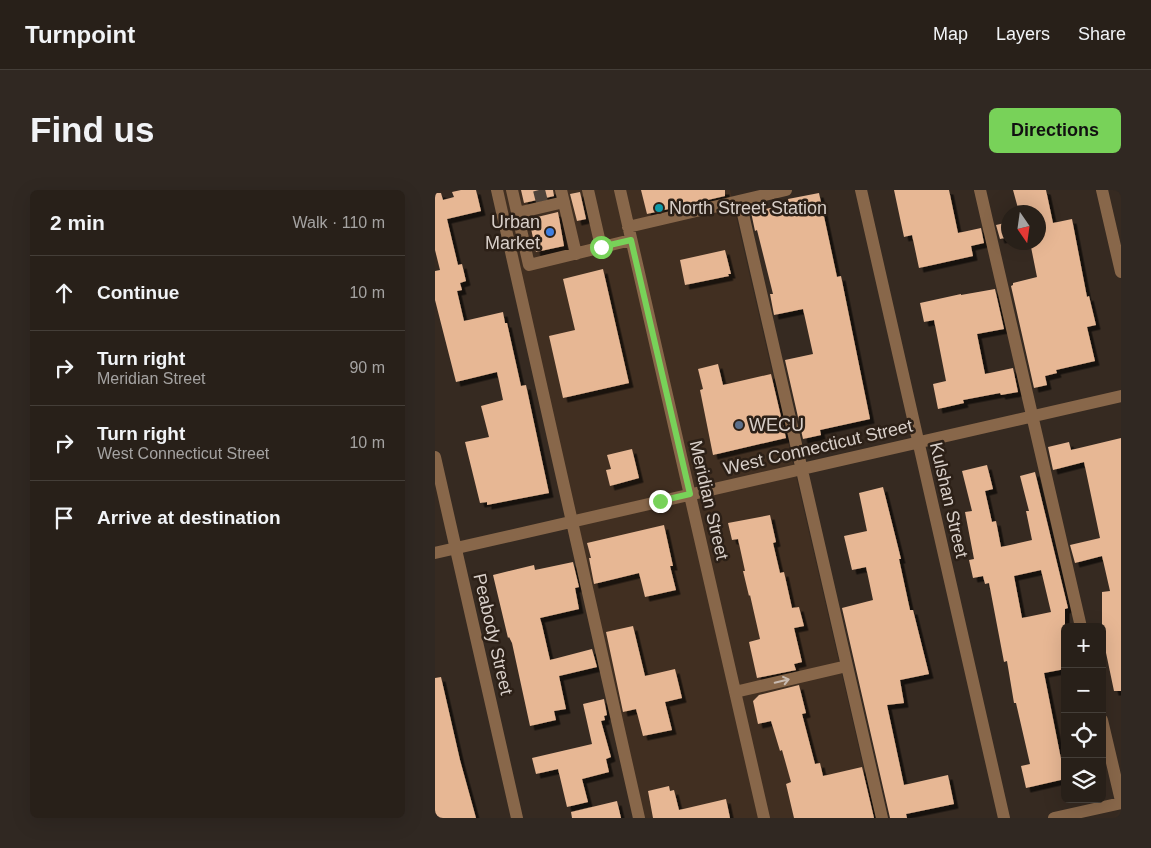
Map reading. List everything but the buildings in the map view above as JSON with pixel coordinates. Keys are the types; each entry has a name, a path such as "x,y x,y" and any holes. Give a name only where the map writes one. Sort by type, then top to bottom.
{"street":[{"path":"497,190 639,818"},
{"path":"512,190 529,265 601,247 630,234 740,201 786,190"},
{"path":"588,190 601,247"},
{"name":"Meridian Street","path":"620,190 764,818"},
{"name":"Kulshan Street","path":"861,190 1004,818"},
{"path":"980,190 1080,623"},
{"path":"1102,190 1121,272"},
{"path":"517,213 563,196 576,254"},
{"path":"740,201 882,818"},
{"name":"West Connecticut Street","path":"435,553 1121,396"},
{"name":"Peabody Street","path":"435,457 517,818"},
{"path":"735,692 847,666"},
{"path":"1054,818 1121,802 1106,737"}],"shaded area":[{"path":"500,190 730,190 875,818 644,818"}],"tunnel":[{"path":"539,190 542,202"}],"place":[{"name":"North Street Station","path":"659,208"},
{"name":"Urban Market","path":"550,232"},
{"name":"WECU","path":"739,425"}],"route":[{"path":"601,247 631,240 690,494 660,501"}]}
